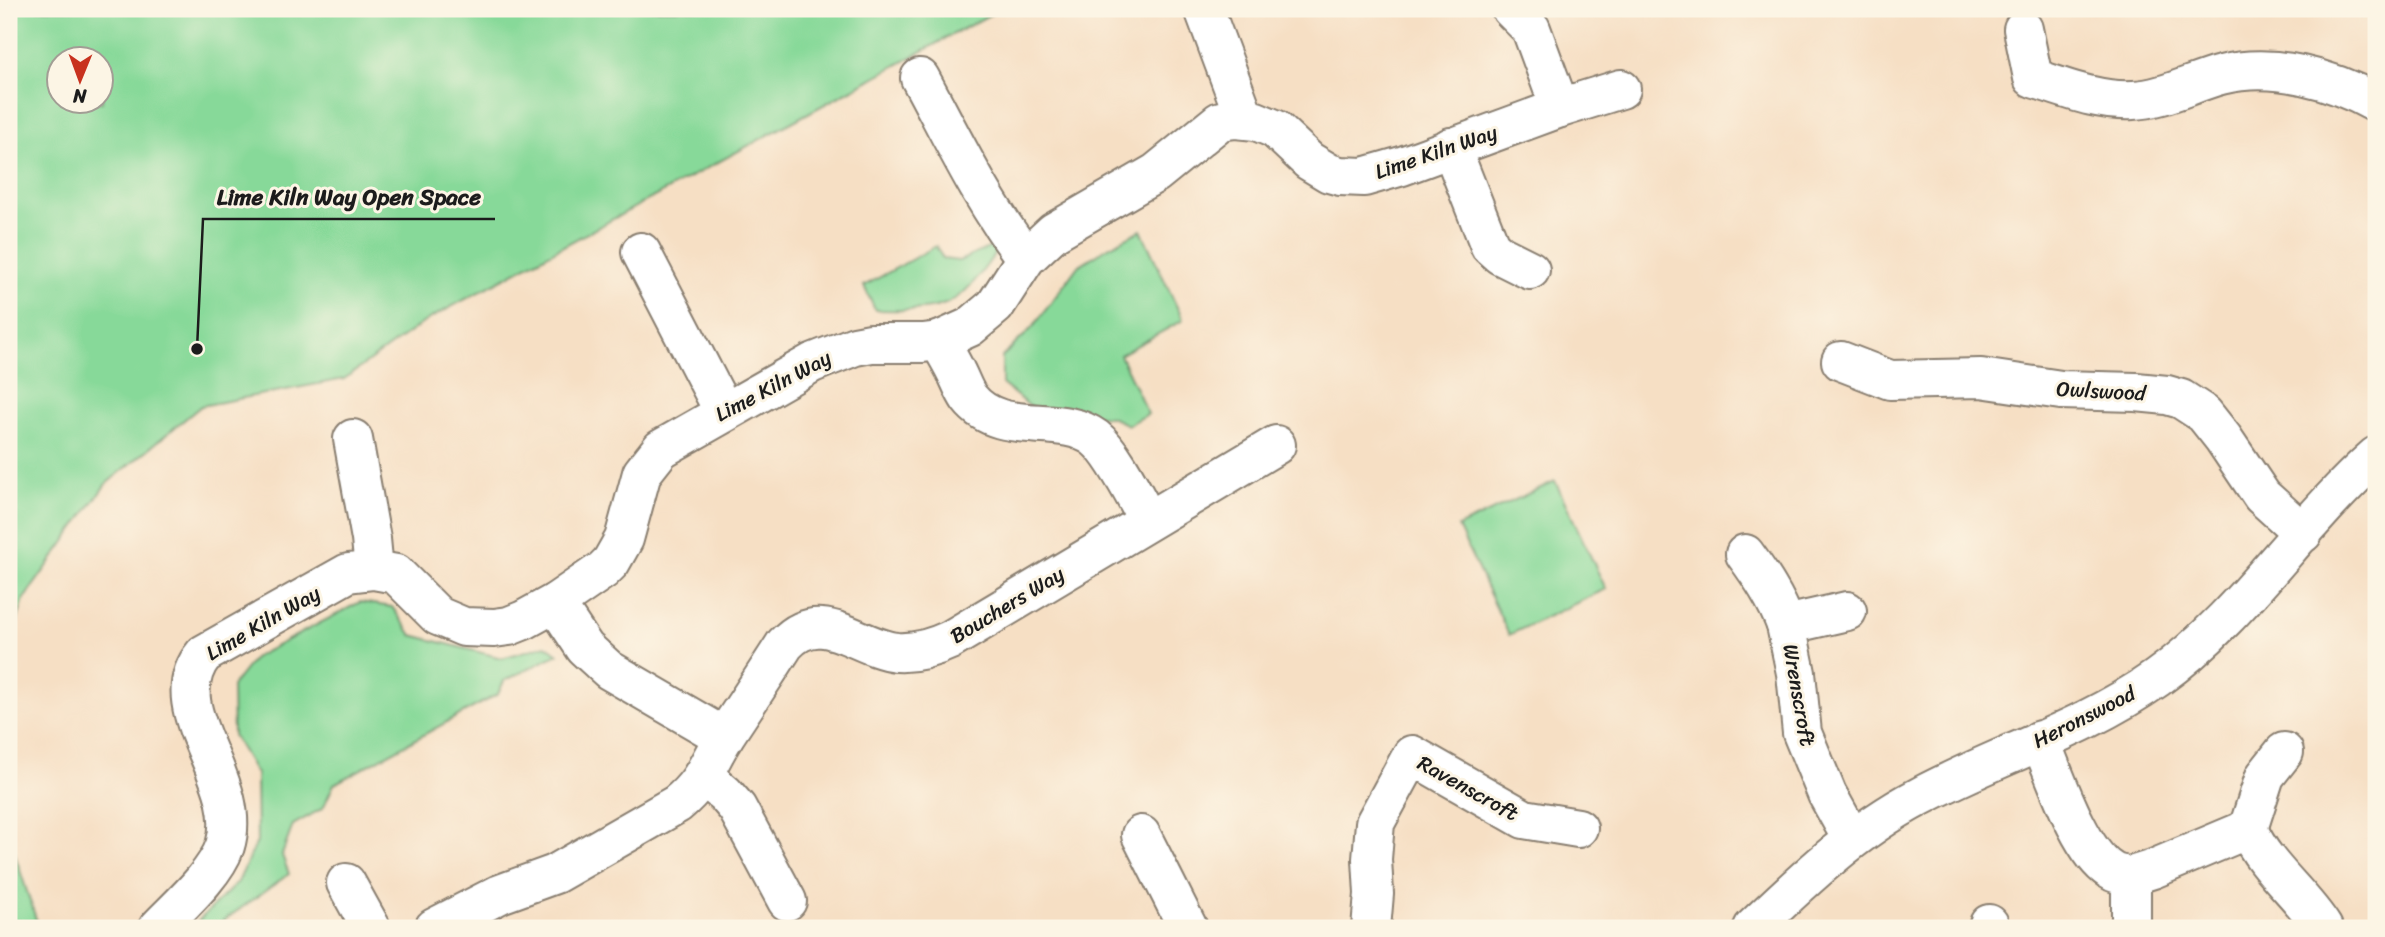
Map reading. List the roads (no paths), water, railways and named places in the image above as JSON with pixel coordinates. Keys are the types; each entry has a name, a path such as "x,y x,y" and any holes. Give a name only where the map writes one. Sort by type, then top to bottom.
{"street":[{"path":"1204,9 1245,119"},
{"path":"1511,9 1531,30 1560,108"},
{"path":"2023,29 2033,78 2090,96 2134,100 2173,92 2220,75 2260,70 2301,75 2335,84 2376,103"},
{"path":"920,78 969,168 1011,239 1026,258"},
{"name":"Lime Kiln Way","path":"158,928 209,872 224,849 227,835 227,804 223,788 199,730 189,696 191,676 204,654 348,573 373,570 396,574 438,616 464,627 509,626 555,603 603,570 616,555 624,538 642,473 653,456 670,443 837,351 871,343 939,341 970,327 995,306 1026,258 1054,232 1156,173 1220,121 1256,121 1275,129 1309,161 1329,173 1364,177 1621,89"},
{"path":"1451,147 1490,246 1500,255 1530,270"},
{"path":"641,252 724,412"},
{"path":"939,341 970,399 980,409 1016,423 1060,426 1079,430 1096,439 1113,460 1149,520"},
{"name":"Owlswood","path":"1841,361 1890,380 1981,378 2061,390 2146,393 2181,399 2204,414 2224,438 2262,496 2303,533"},
{"path":"353,439 371,539 373,570"},
{"name":"Bouchers Way","path":"434,928 480,904 555,874 677,804 693,791 724,737 793,635 803,630 826,628 876,647 898,652 932,648 950,640 1276,445"},
{"name":"Heronswood","path":"1753,928 1852,839 1918,797 2111,706 2174,666 2215,631 2376,456"},
{"name":"Wrenscroft","path":"1745,554 1780,608 1796,673 1802,733 1828,794 1852,839"},
{"path":"555,603 585,648 609,670 724,737"},
{"name":"Wrenscroft","path":"1786,625 1847,611"},
{"path":"2040,740 2078,829 2093,854 2109,870 2119,875 2131,876 2153,869 2248,829"},
{"path":"2284,751 2265,776 2248,829 2263,856 2308,906 2323,928"},
{"name":"Ravenscroft","path":"1371,928 1375,823 1412,755 1524,819 1578,828"},
{"path":"704,776 737,808 787,901"},
{"path":"1141,835 1188,928"},
{"path":"2131,876 2131,928"},
{"path":"346,883 371,928"}],"place":[{"name":"Lime Kiln Way Open Space","path":"197,349"}]}
